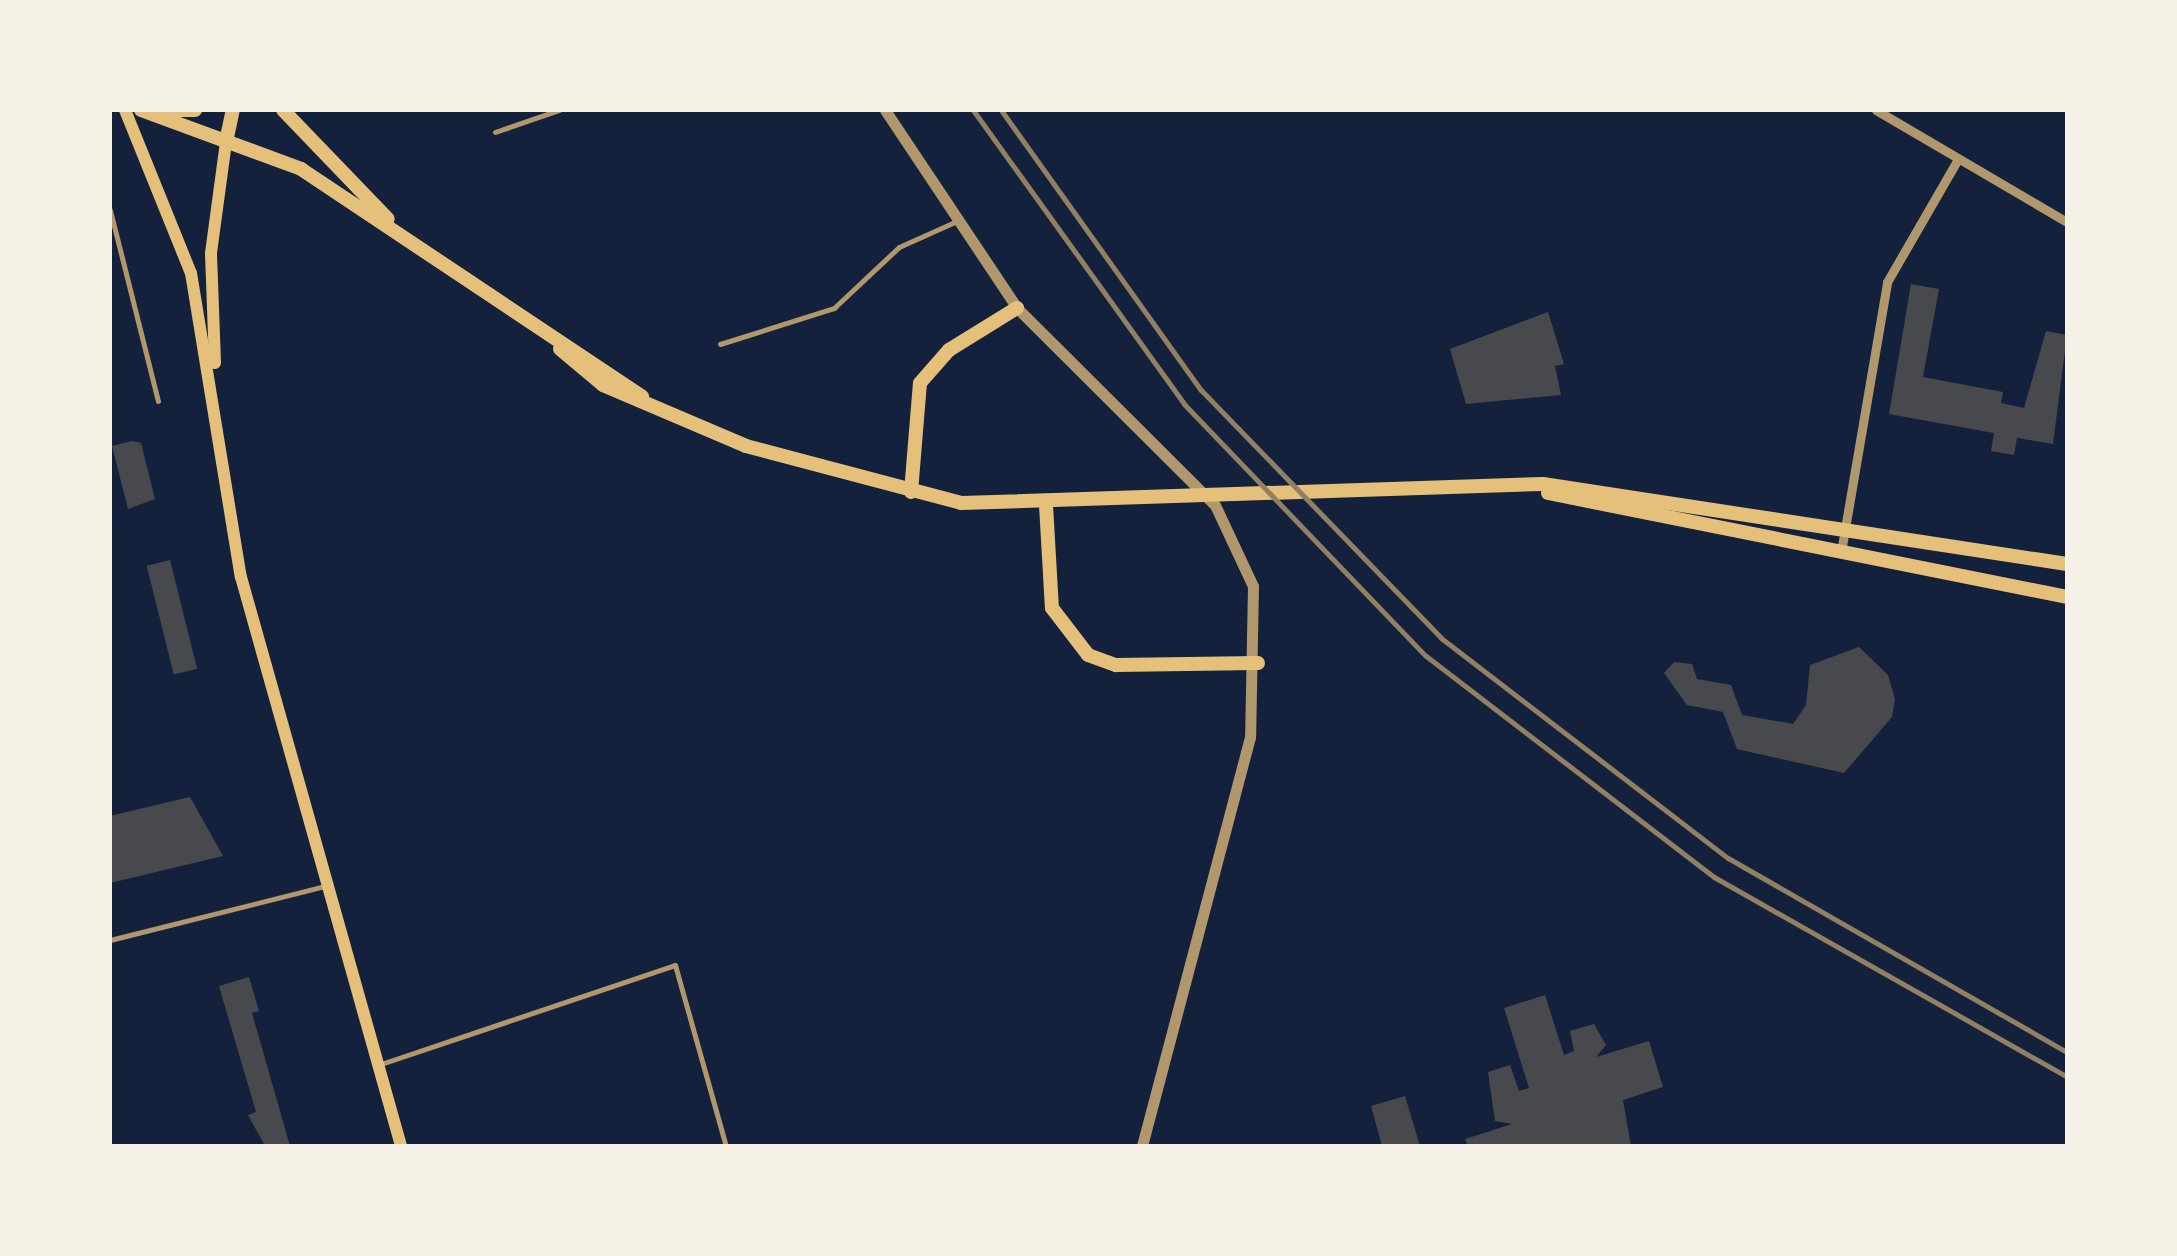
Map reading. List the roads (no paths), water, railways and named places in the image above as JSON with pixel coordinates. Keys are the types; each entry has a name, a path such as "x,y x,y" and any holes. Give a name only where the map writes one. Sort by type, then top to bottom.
{"main road":[{"path":"125,110 184,246 214,389 241,577 402,1146"},
{"path":"141,110 302,169 391,224 560,349 592,378 746,446 911,492 1046,505 1325,488 1510,486 1703,505 1844,532 2067,564"},
{"path":"154,110 194,110"},
{"path":"214,389 212,253 233,110"},
{"path":"283,110 391,224"},
{"path":"911,492 920,384 948,350 1016,308"},
{"path":"1510,486 2067,596"},
{"path":"1046,505 1052,608 1088,655 1132,666 1258,663"}],"street":[{"path":"886,110 955,222 1016,308 1215,504 1253,586 1258,663 1250,736 1142,1146"},
{"path":"1876,110 2067,222"},
{"path":"1841,552 1888,282 1958,159"}],"lane":[{"path":"495,132 558,110"},
{"path":"110,210 158,401"},
{"path":"720,344 834,308 899,247 955,222"},
{"path":"110,940 327,885"},
{"path":"378,1065 675,965 726,1146"}],"railway":[{"path":"973,110 1184,404 1426,656 1714,877 2067,1077"},
{"path":"1001,110 1201,390 1441,638 1728,858 2067,1052"}]}
